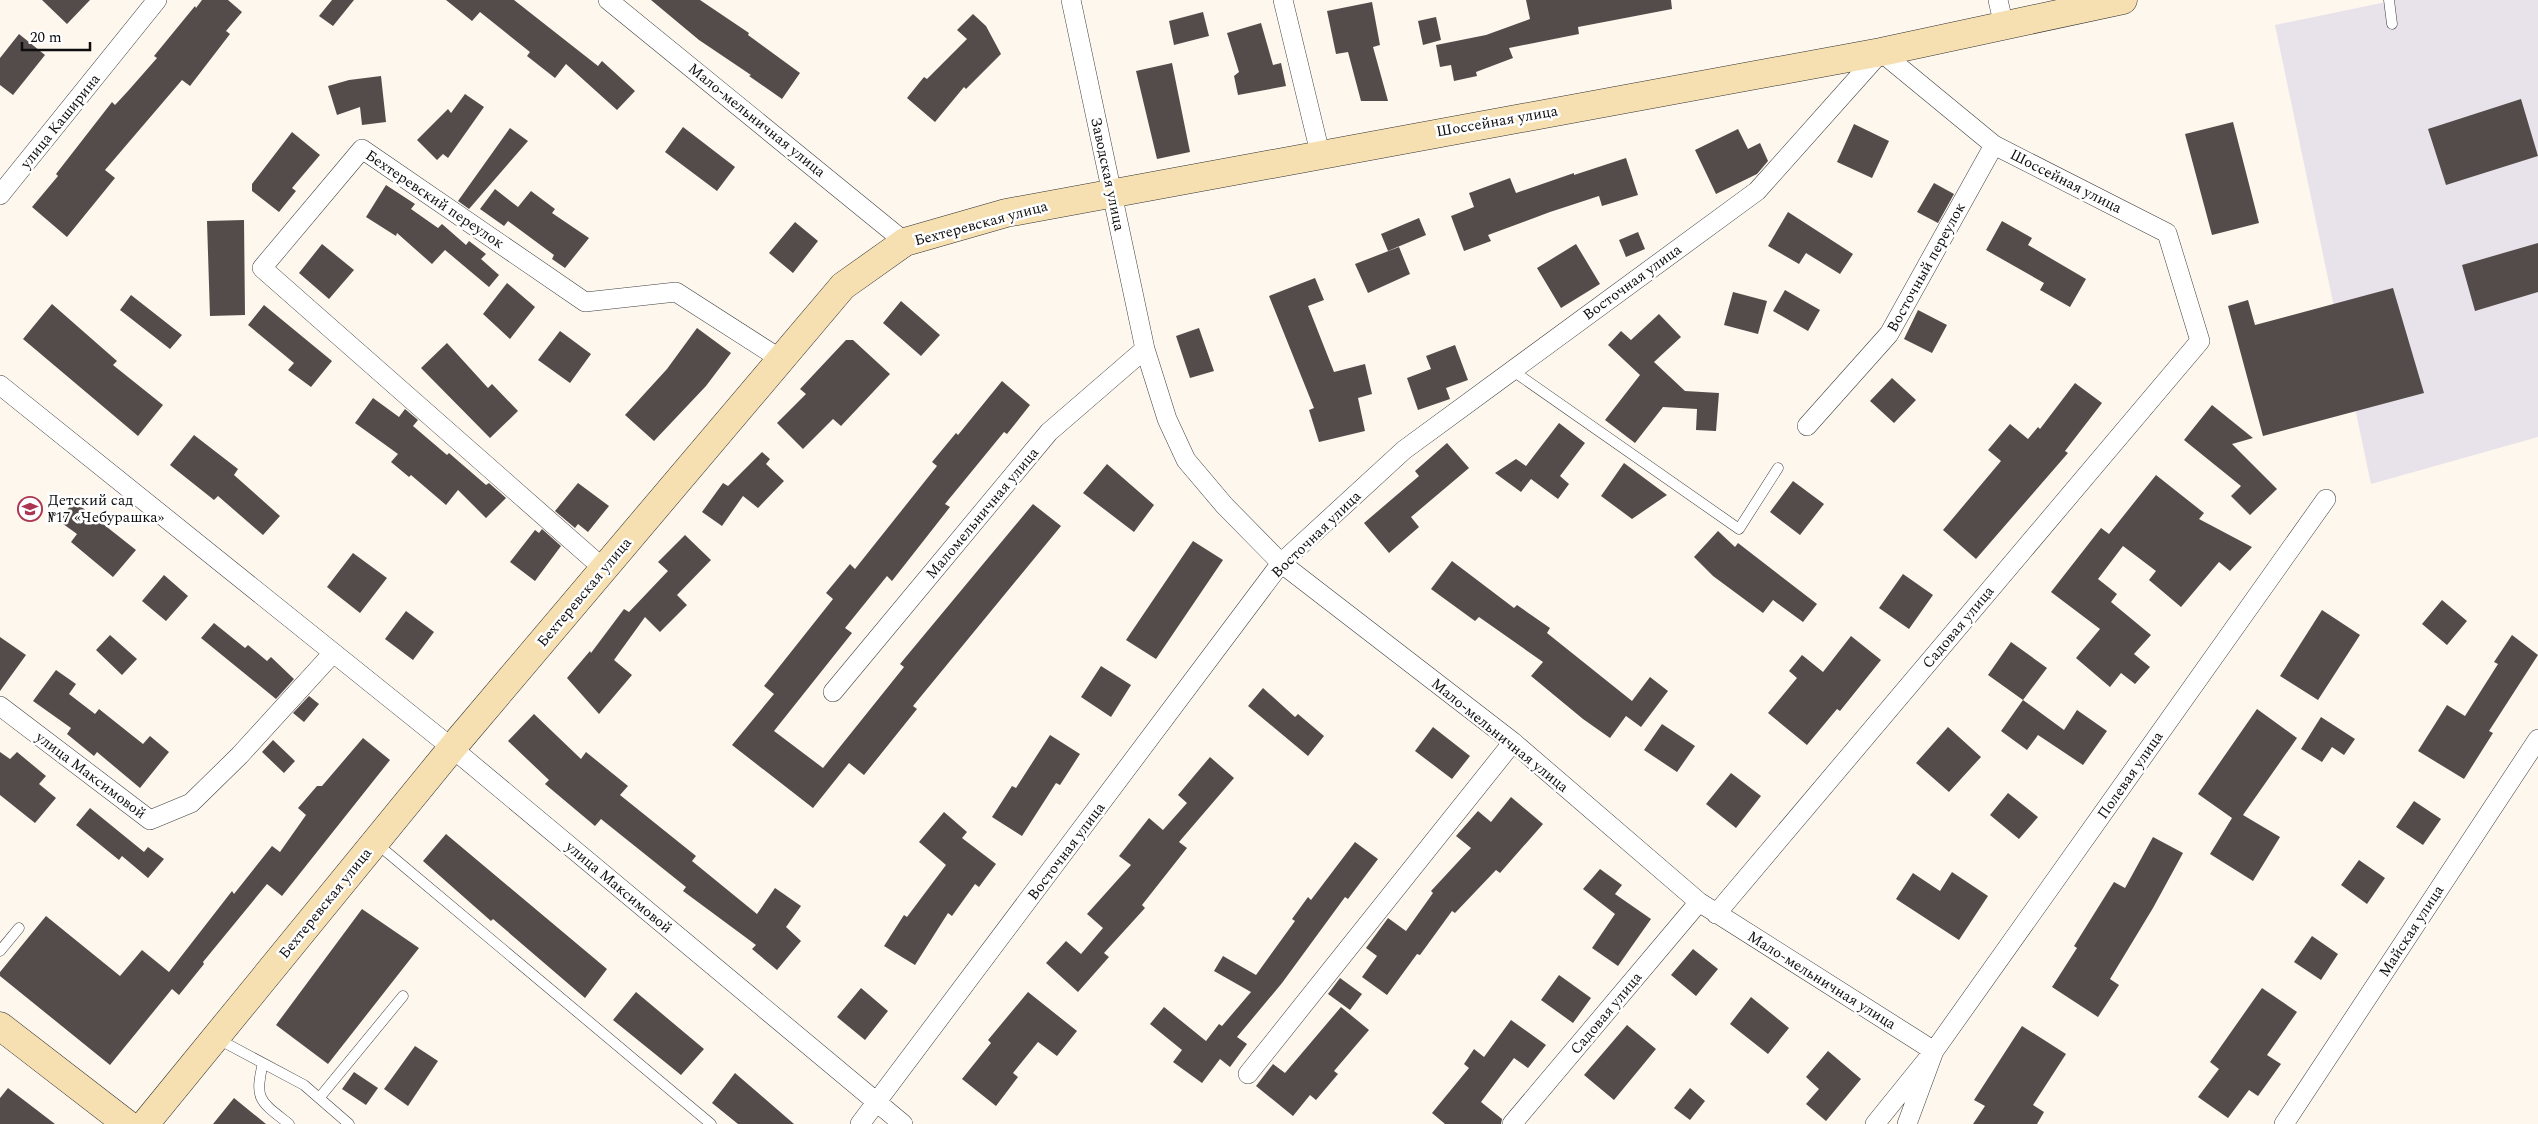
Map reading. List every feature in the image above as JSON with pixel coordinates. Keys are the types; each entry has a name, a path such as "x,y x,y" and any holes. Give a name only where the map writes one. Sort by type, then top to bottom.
{"main road":[{"name":"Шоссейная улица","path":"1112,192 1882,52 2001,13 2122,0"},
{"name":"Бехтеревская улица","path":"145,1124 452,748 843,286 905,242 1006,213 1112,192"},
{"path":"0,1026 127,1124"}],"street":[{"name":"улица Каширина","path":"0,195 157,0"},
{"name":"Мало-мельничная улица","path":"608,0 905,242"},
{"name":"Заводская улица","path":"1071,0 1145,348"},
{"path":"1283,0 1320,154"},
{"name":"Шоссейная улица","path":"1882,52 1994,145 2167,233 2200,341"},
{"name":"Восточная улица","path":"860,1124 1281,563 1404,450 1756,191 1882,52"},
{"name":"Восточный переулок","path":"1807,426 1888,334 1994,145"},
{"name":"Бехтеревский переулок","path":"604,569 262,268 362,149 585,302 676,292 782,360"},
{"name":"Садовая улица","path":"1716,914 2200,341"},
{"name":"Мало-мельничная улица","path":"1145,348 1167,418 1186,460 1224,505 1281,563 1512,742 1699,902 1934,1051"},
{"name":"Маломельничная улица","path":"833,692 1049,432 1145,348"},
{"name":"улица Максимовой","path":"0,385 452,748 903,1124"},
{"name":"Полевая улица","path":"1876,1124 1934,1051 2326,499"},
{"name":"улица Максимовой","path":"0,706 150,820 191,803 240,755 333,652"},
{"name":"Майская улица","path":"2284,1124 2538,739"},
{"path":"1248,1074 1512,742"},
{"name":"Садовая улица","path":"1512,1124 1699,902"},
{"name":"Полевая улица","path":"1907,1124 1934,1051"}],"lane":[{"path":"2389,0 2392,24"},
{"path":"1512,371 1739,529 1778,468"},
{"path":"375,842 712,1124"},
{"path":"0,951 19,928"},
{"path":"320,1097 403,996"},
{"path":"215,1038 304,1085 349,1124"},
{"path":"263,1063 257,1088 261,1098 267,1107 289,1124"}],"shaded area":[{"path":"2396,0 2538,0 2538,437 2371,484 2275,25"}],"building":[{"path":"42,0 90,0 67,24"},
{"path":"202,0 228,0 242,12 226,31 230,34 190,86 182,80 105,170 115,178 67,237 32,207 58,176 56,174 112,102 115,105 128,91 157,58 154,56"},
{"path":"332,0 354,0 333,26 319,16"},
{"path":"446,0 514,0 598,66 602,61 635,91 617,110 566,64 555,78 527,56 530,52 480,12 472,21"},
{"path":"651,0 700,0 749,33 748,35 800,73 782,99 749,76 751,75 699,40"},
{"path":"1526,0 1671,0 1672,9 1578,27 1579,34 1509,48 1513,58 1476,72 1477,76 1454,81 1451,65 1440,67 1436,45 1486,35 1530,19"},
{"path":"1372,2 1380,45 1373,47 1388,101 1361,101 1348,52 1336,54 1327,11"},
{"path":"1203,12 1209,36 1174,45 1169,21"},
{"path":"973,14 986,26 1001,54 966,89 964,87 935,122 907,98 924,77 927,79 967,39 957,30"},
{"path":"1436,17 1441,40 1423,45 1418,21"},
{"path":"1261,23 1273,65 1281,63 1286,86 1238,95 1234,76 1239,72 1227,33"},
{"path":"19,34 45,55 13,95 0,85 0,58"},
{"path":"1172,63 1190,152 1157,159 1136,71"},
{"path":"381,76 386,122 362,125 360,107 337,115 328,86 349,80"},
{"path":"465,94 484,107 448,158 443,154 437,160 417,140 448,109 451,113"},
{"path":"2521,99 2538,156 2446,185 2428,129"},
{"path":"2233,122 2259,223 2212,235 2185,134"},
{"path":"1854,124 1889,141 1872,178 1837,162"},
{"path":"683,127 735,167 717,191 665,152"},
{"path":"510,128 528,141 469,209 458,201"},
{"path":"1738,129 1748,149 1760,143 1768,161 1757,174 1716,194 1695,150"},
{"path":"292,132 320,155 292,188 296,191 279,212 252,191 252,184"},
{"path":"1626,158 1638,195 1602,206 1599,196 1488,235 1491,241 1464,251 1451,216 1474,207 1469,193 1510,178 1516,193"},
{"path":"1934,183 1954,194 1938,223 1917,212"},
{"path":"386,185 415,204 411,209 438,228 442,224 466,245 469,241 486,254 481,259 499,275 489,287 445,250 432,264 397,233 396,236 366,217"},
{"path":"495,189 518,207 531,191 555,209 552,213 589,238 565,268 552,259 554,255 508,221 504,226 480,209"},
{"path":"1788,212 1853,254 1840,274 1806,253 1799,264 1768,246"},
{"path":"1419,218 1426,235 1388,251 1381,234"},
{"path":"244,220 245,315 210,316 207,221"},
{"path":"2002,221 2032,238 2028,245 2086,279 2070,307 2040,290 2044,283 1986,250"},
{"path":"795,222 818,241 793,273 769,253"},
{"path":"1638,232 1645,249 1626,257 1619,240"},
{"path":"2538,243 2538,292 2475,311 2462,265"},
{"path":"322,244 354,270 329,299 299,273"},
{"path":"1576,244 1600,284 1561,308 1537,268"},
{"path":"1399,247 1410,274 1368,293 1355,264"},
{"path":"1315,278 1324,300 1308,306 1334,372 1365,364 1372,394 1358,398 1365,431 1319,442 1309,410 1314,408 1269,296"},
{"path":"507,283 535,307 510,339 483,314"},
{"path":"2393,288 2424,393 2263,436 2228,306 2248,300 2255,325"},
{"path":"1785,290 1820,310 1808,331 1773,311"},
{"path":"1733,292 1767,301 1758,334 1724,325"},
{"path":"131,295 182,335 170,349 120,310"},
{"path":"901,301 940,335 921,356 883,323"},
{"path":"52,304 117,361 113,365 163,405 138,436 23,339"},
{"path":"264,305 332,361 311,387 288,370 294,363 248,325"},
{"path":"1918,310 1947,325 1932,353 1904,339"},
{"path":"1659,314 1681,337 1654,362 1685,391 1719,393 1716,431 1696,430 1697,409 1663,407 1635,443 1605,420 1640,375 1608,345 1621,331 1631,340"},
{"path":"697,328 731,353 706,386 654,441 625,415 667,369"},
{"path":"1199,328 1214,371 1190,378 1176,336"},
{"path":"560,331 591,354 570,383 538,360"},
{"path":"846,340 853,340 890,374 841,426 833,419 803,449 777,423 806,394 800,389"},
{"path":"447,343 488,388 492,384 518,411 490,438 421,368"},
{"path":"1455,345 1468,380 1446,388 1450,399 1418,410 1407,378 1431,369 1426,356"},
{"path":"1892,378 1916,400 1894,423 1870,401"},
{"path":"1002,381 1030,405 1007,434 1004,432 945,504 950,507 892,581 887,576 845,628 852,633 774,731 823,768 904,667 900,664 1033,504 1061,526 913,706 917,709 864,775 849,763 813,808 732,745 774,694 764,686 833,599 826,593 850,564 855,569 937,466 932,462 956,433 958,435"},
{"path":"2075,383 2102,403 2065,451 2068,453 1976,559 1943,530 2001,461 1988,450 2010,424 2028,439 2038,427 2040,429"},
{"path":"373,398 399,417 405,409 418,420 413,426 447,455 449,453 486,485 489,483 506,498 486,518 458,490 446,505 411,475 409,477 391,462 398,454 355,423"},
{"path":"2212,405 2253,438 2232,444 2277,489 2250,515 2231,496 2241,486 2184,440"},
{"path":"1559,423 1585,443 1560,476 1569,484 1558,499 1531,479 1521,492 1495,473 1516,459 1526,466"},
{"path":"194,435 238,469 234,475 280,516 263,535 218,496 214,500 170,465"},
{"path":"1447,443 1469,468 1411,517 1419,527 1389,553 1364,523 1419,476 1415,471"},
{"path":"762,452 770,459 766,464 784,481 758,508 743,496 722,526 702,512 723,483 728,486"},
{"path":"1624,463 1667,495 1632,519 1601,496"},
{"path":"1107,464 1154,505 1134,532 1083,493"},
{"path":"2156,475 2204,513 2199,519 2252,547 2230,571 2219,562 2181,607 2149,580 2156,571 2123,546 2098,579 2117,594 2111,602 2151,635 2134,654 2150,667 2135,684 2121,673 2110,687 2076,658 2100,629 2051,592 2101,528 2109,534"},
{"path":"1793,481 1824,504 1800,535 1770,512"},
{"path":"578,483 609,506 588,532 578,524 575,528 555,511"},
{"path":"74,501 136,550 113,577 71,542 77,534 59,521"},
{"path":"542,529 561,546 535,581 510,562 535,530 539,533"},
{"path":"1718,531 1735,547 1738,543 1817,604 1803,622 1773,600 1763,613 1713,576 1694,557"},
{"path":"685,535 711,560 677,595 687,605 660,632 645,617 614,660 632,675 599,714 567,678 590,651 591,653 624,609 629,612 668,571 658,562"},
{"path":"1193,541 1223,560 1156,659 1126,640"},
{"path":"353,553 387,578 360,613 327,587"},
{"path":"1452,561 1514,608 1517,605 1550,628 1547,633 1632,701 1650,677 1668,691 1641,727 1626,716 1610,738 1583,719 1531,676 1543,662 1479,617 1475,621 1431,589"},
{"path":"1903,574 1933,595 1909,629 1879,608"},
{"path":"164,575 188,596 166,621 142,601"},
{"path":"2442,600 2467,621 2447,645 2422,624"},
{"path":"2322,610 2360,635 2318,700 2280,676"},
{"path":"406,611 434,632 413,660 385,639"},
{"path":"214,623 245,648 248,645 267,661 271,657 294,679 276,699 201,638"},
{"path":"110,635 137,659 122,675 96,650"},
{"path":"2512,635 2538,655 2489,731 2493,733 2464,779 2418,751 2447,705 2465,716 2498,664 2494,662"},
{"path":"1851,636 1881,660 1840,711 1837,709 1807,745 1768,713 1797,678 1789,671 1802,655 1823,672"},
{"path":"0,637 26,655 0,691"},
{"path":"2011,642 2047,668 2023,700 1988,675"},
{"path":"1101,666 1131,685 1111,717 1081,697"},
{"path":"56,670 76,684 69,694 95,714 99,709 143,744 150,736 169,752 140,788 97,752 94,756 67,734 71,728 33,701"},
{"path":"1263,688 1295,717 1298,714 1324,736 1308,756 1248,706"},
{"path":"309,696 319,704 304,722 293,713"},
{"path":"2023,700 2064,730 2077,710 2107,731 2083,765 2038,735 2027,750 2001,731"},
{"path":"2257,709 2297,738 2243,815 2280,837 2253,881 2210,854 2232,818 2198,794"},
{"path":"534,714 581,759 586,752 628,786 620,795 696,856 692,861 757,914 775,888 801,906 786,927 801,941 777,970 752,949 756,945 683,891 686,887 601,819 595,826 545,784 549,780 508,741"},
{"path":"2321,717 2355,739 2344,755 2332,747 2322,762 2301,749"},
{"path":"1662,724 1695,746 1677,772 1644,750"},
{"path":"1433,727 1470,756 1452,779 1415,751"},
{"path":"1948,727 1981,757 1949,792 1916,763"},
{"path":"1050,735 1080,754 1060,785 1056,783 1022,836 992,817 1012,786 1016,788"},
{"path":"363,738 390,760 282,896 267,884 203,962 204,964 179,995 172,989 110,1065 0,976 0,972 46,916 120,976 142,950 169,972 232,891 234,894 272,846 280,852 306,815 298,808 317,786 322,786"},
{"path":"273,740 295,761 284,773 262,752"},
{"path":"0,752 10,759 17,752 46,776 39,784 56,798 35,823 0,795"},
{"path":"1210,757 1234,778 1179,842 1187,848 1142,905 1145,908 1104,953 1109,957 1078,992 1046,963 1066,941 1081,954 1103,928 1087,914 1131,865 1119,856 1149,818 1163,830 1187,803 1178,795"},
{"path":"1731,773 1761,796 1736,828 1706,804"},
{"path":"2008,793 2038,817 2019,839 1990,815"},
{"path":"1511,797 1543,824 1500,873 1496,870 1455,913 1452,911 1420,955 1417,954 1387,995 1362,977 1377,956 1366,948 1388,918 1406,931 1433,893 1431,891 1471,848 1456,836 1478,811 1491,822"},
{"path":"2414,801 2441,819 2423,845 2396,827"},
{"path":"90,808 144,852 148,847 164,859 148,878 122,856 119,860 76,825"},
{"path":"944,812 967,832 962,838 996,864 979,887 975,884 952,916 948,913 915,965 884,946 904,915 907,917 946,865 919,842"},
{"path":"446,834 607,969 585,998 493,919 491,921 423,861"},
{"path":"2153,837 2183,853 2153,908 2110,979 2119,985 2098,1017 2052,987 2077,948 2074,946 2114,882 2125,888"},
{"path":"1355,842 1378,859 1348,899 1345,897 1282,983 1237,1037 1247,1044 1230,1067 1220,1059 1202,1083 1173,1062 1182,1050 1150,1024 1164,1007 1206,1041 1219,1024 1222,1026 1251,992 1214,971 1223,956 1256,975 1295,921 1292,919 1308,897 1311,900"},
{"path":"2359,860 2385,878 2367,904 2341,885"},
{"path":"1600,869 1622,885 1615,894 1651,919 1618,966 1592,948 1615,914 1583,889"},
{"path":"1952,872 1988,896 1959,940 1896,899 1913,873 1940,891"},
{"path":"362,909 419,948 328,1064 276,1025"},
{"path":"2312,936 2338,954 2321,980 2294,962"},
{"path":"1693,949 1718,969 1696,996 1671,975"},
{"path":"1559,975 1591,998 1573,1023 1541,1000"},
{"path":"1340,978 1362,994 1350,1010 1328,994"},
{"path":"861,988 888,1011 865,1040 837,1017"},
{"path":"2262,988 2297,1012 2267,1055 2281,1064 2258,1096 2249,1090 2228,1118 2198,1097 2219,1069 2210,1062"},
{"path":"636,992 704,1049 681,1075 613,1020"},
{"path":"1028,992 1077,1031 1057,1056 1038,1042 1013,1073 1018,1077 996,1106 962,1079 991,1043 988,1040"},
{"path":"1751,997 1789,1028 1768,1054 1730,1024"},
{"path":"1341,1007 1369,1030 1334,1071 1338,1074 1316,1100 1310,1095 1293,1116 1256,1086 1273,1064 1285,1073"},
{"path":"1511,1020 1546,1045 1528,1068 1514,1058 1481,1102 1502,1119 1501,1124 1445,1124 1432,1113 1469,1068 1464,1064 1474,1049 1484,1057"},
{"path":"1627,1025 1656,1049 1614,1100 1584,1075"},
{"path":"2022,1026 2066,1054 2033,1105 2044,1112 2037,1124 1973,1124 1985,1106 1974,1100"},
{"path":"415,1046 438,1061 408,1106 384,1089"},
{"path":"1828,1051 1861,1079 1826,1121 1806,1104 1819,1089 1806,1077"},
{"path":"354,1072 378,1088 366,1105 342,1089"},
{"path":"735,1073 794,1124 738,1124 712,1103"},
{"path":"8,1088 55,1124 0,1124 0,1098"},
{"path":"1690,1088 1705,1101 1690,1120 1674,1108"},
{"path":"234,1098 266,1124 213,1124"}],"place":[{"name":"Детский сад №17 «Чебурашка»","path":"30,509"}]}
